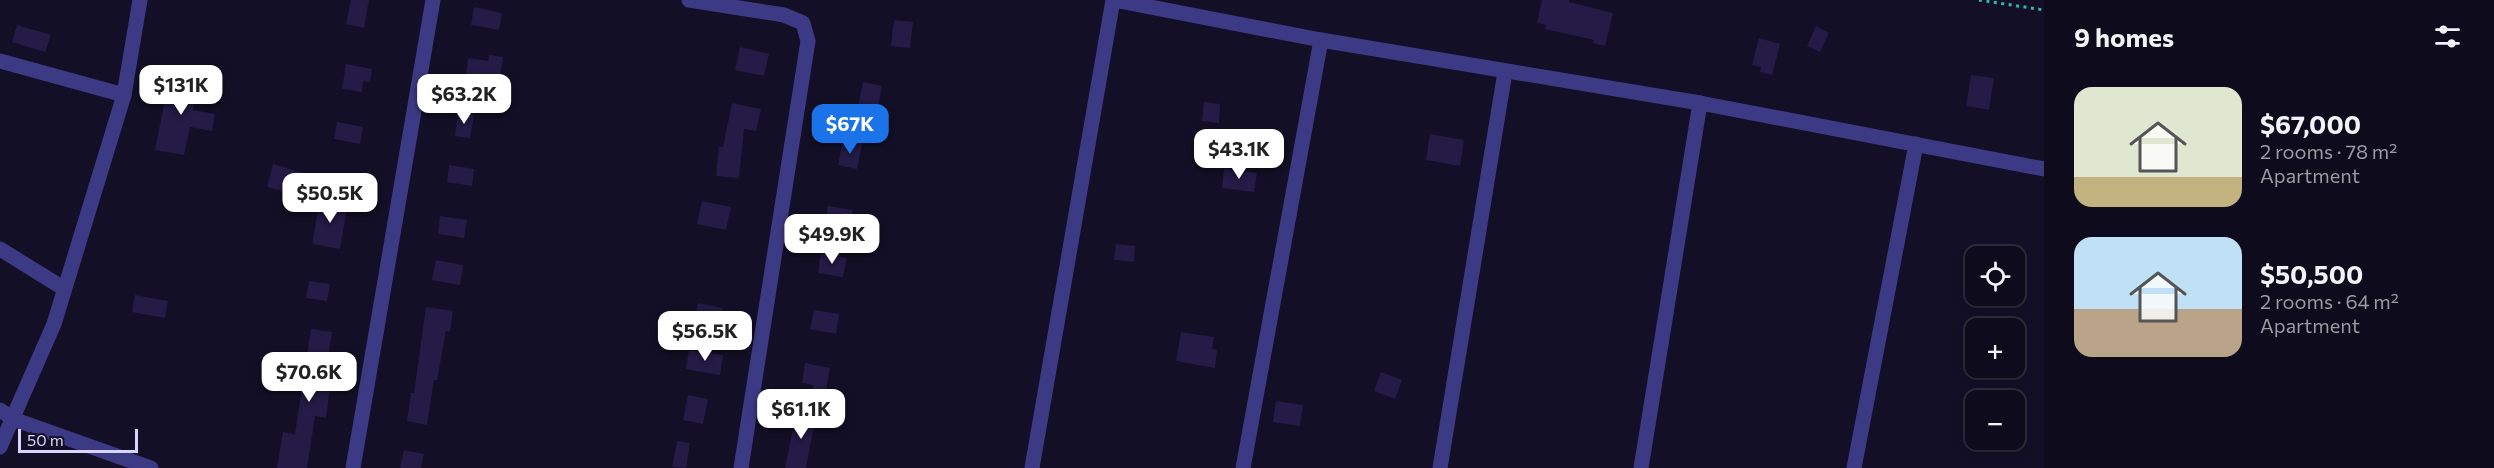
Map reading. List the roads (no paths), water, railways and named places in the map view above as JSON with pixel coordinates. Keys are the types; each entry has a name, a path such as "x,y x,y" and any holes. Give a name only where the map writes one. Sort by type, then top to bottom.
{"street":[{"path":"0,447 54,324 63,288 124,95 140,0"},
{"path":"353,468 433,0"},
{"path":"689,0 784,15 803,23 808,41 741,468"},
{"path":"1032,468 1113,0 1321,40 1700,104 2044,168"},
{"path":"1243,468 1321,40"},
{"path":"0,61 124,95"},
{"path":"1440,468 1505,72"},
{"path":"1641,468 1700,104"},
{"path":"1854,468 1916,144"},
{"path":"0,249 63,288"},
{"path":"0,410 13,419 151,468"}]}
